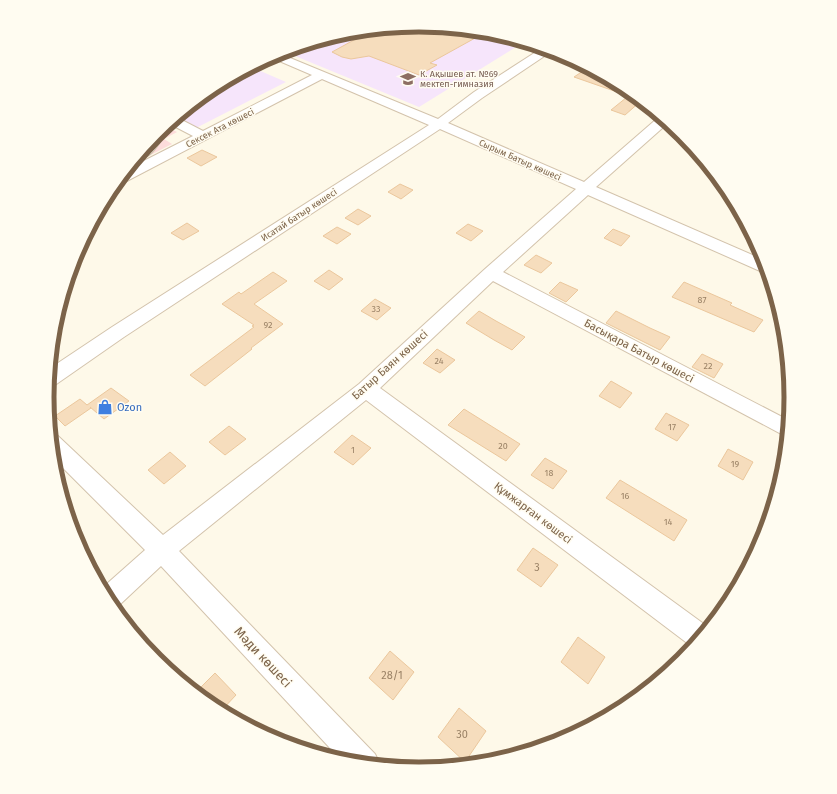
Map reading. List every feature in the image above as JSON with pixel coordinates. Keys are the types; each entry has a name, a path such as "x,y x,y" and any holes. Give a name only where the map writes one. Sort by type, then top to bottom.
{"street":[{"name":"Исатай батыр көшесі","path":"54,376 124,328 439,124 478,95 542,54"},
{"name":"Сырым Батыр көшесі","path":"282,59 439,124 758,264"},
{"name":"Сексек Ата көшесі","path":"130,174 321,75"},
{"path":"178,123 203,136"},
{"name":"Батыр Баян көшесі","path":"112,595 162,550 366,389 491,272 659,123"},
{"name":"Басықара Батыр көшесі","path":"491,272 782,427"},
{"name":"Құмжарған көшесі","path":"366,389 696,634"},
{"name":"Мәди көшесі","path":"58,448 162,550 358,757"}],"shaded area":[{"name":"К. Ақышев ат. №69 мектеп-гимназия","path":"418,32 466,35 518,46 419,107 292,55 324,44 347,39 371,35"},
{"path":"257,70 286,82 196,128 181,120 196,107 236,81"},
{"path":"171,129 177,132 164,139 172,144 141,160"}],"building":[{"path":"418,32 477,37 430,63 437,65 419,75 369,56 351,59 342,57 332,52 360,37 371,35"},
{"path":"583,71 619,93 574,77"},
{"path":"626,98 637,104 625,115 611,110"},
{"path":"202,150 217,157 201,166 187,158"},
{"path":"400,184 413,190 401,199 388,192"},
{"path":"358,209 371,216 358,225 345,218"},
{"path":"187,223 199,231 183,240 171,233"},
{"path":"468,224 483,231 471,241 456,233"},
{"path":"337,227 351,234 337,244 323,236"},
{"path":"613,229 630,236 621,246 604,238"},
{"path":"536,255 552,263 541,273 524,265"},
{"path":"329,270 343,279 329,290 314,281"},
{"path":"273,272 287,281 254,304 283,324 205,386 190,375 254,327 252,326 254,325 222,304 239,292 241,294"},
{"path":"560,282 578,290 566,302 549,293"},
{"path":"684,282 732,303 730,305 763,320 754,332 672,297"},
{"path":"375,299 391,308 377,320 361,311"},
{"path":"479,311 525,337 512,350 494,340 466,323"},
{"path":"616,311 670,337 660,350 606,323"},
{"path":"437,349 455,360 440,373 423,363"},
{"path":"702,354 723,364 714,378 692,367"},
{"path":"611,381 632,393 620,408 599,396"},
{"path":"111,388 129,401 104,419 90,407 91,408 65,426 55,416 80,399 87,405"},
{"path":"464,409 520,444 506,461 448,425"},
{"path":"666,413 689,425 677,441 655,429"},
{"path":"229,426 246,439 225,455 209,442"},
{"path":"352,435 371,448 353,465 334,452"},
{"path":"728,449 753,462 743,480 718,466"},
{"path":"170,452 186,466 164,484 148,470"},
{"path":"545,458 567,471 553,489 531,475"},
{"path":"620,480 687,520 674,541 606,498"},
{"path":"533,548 558,565 541,587 517,570"},
{"path":"578,637 605,657 588,684 561,662"},
{"path":"390,651 414,672 393,700 369,678"},
{"path":"215,673 236,695 226,706 199,689"},
{"path":"459,708 486,731 466,759 462,759 438,737"}],"place":[{"name":"К. Ақышев ат. №69 мектеп-гимназия","path":"408,79"},
{"name":"Ozon","path":"105,407"}]}
